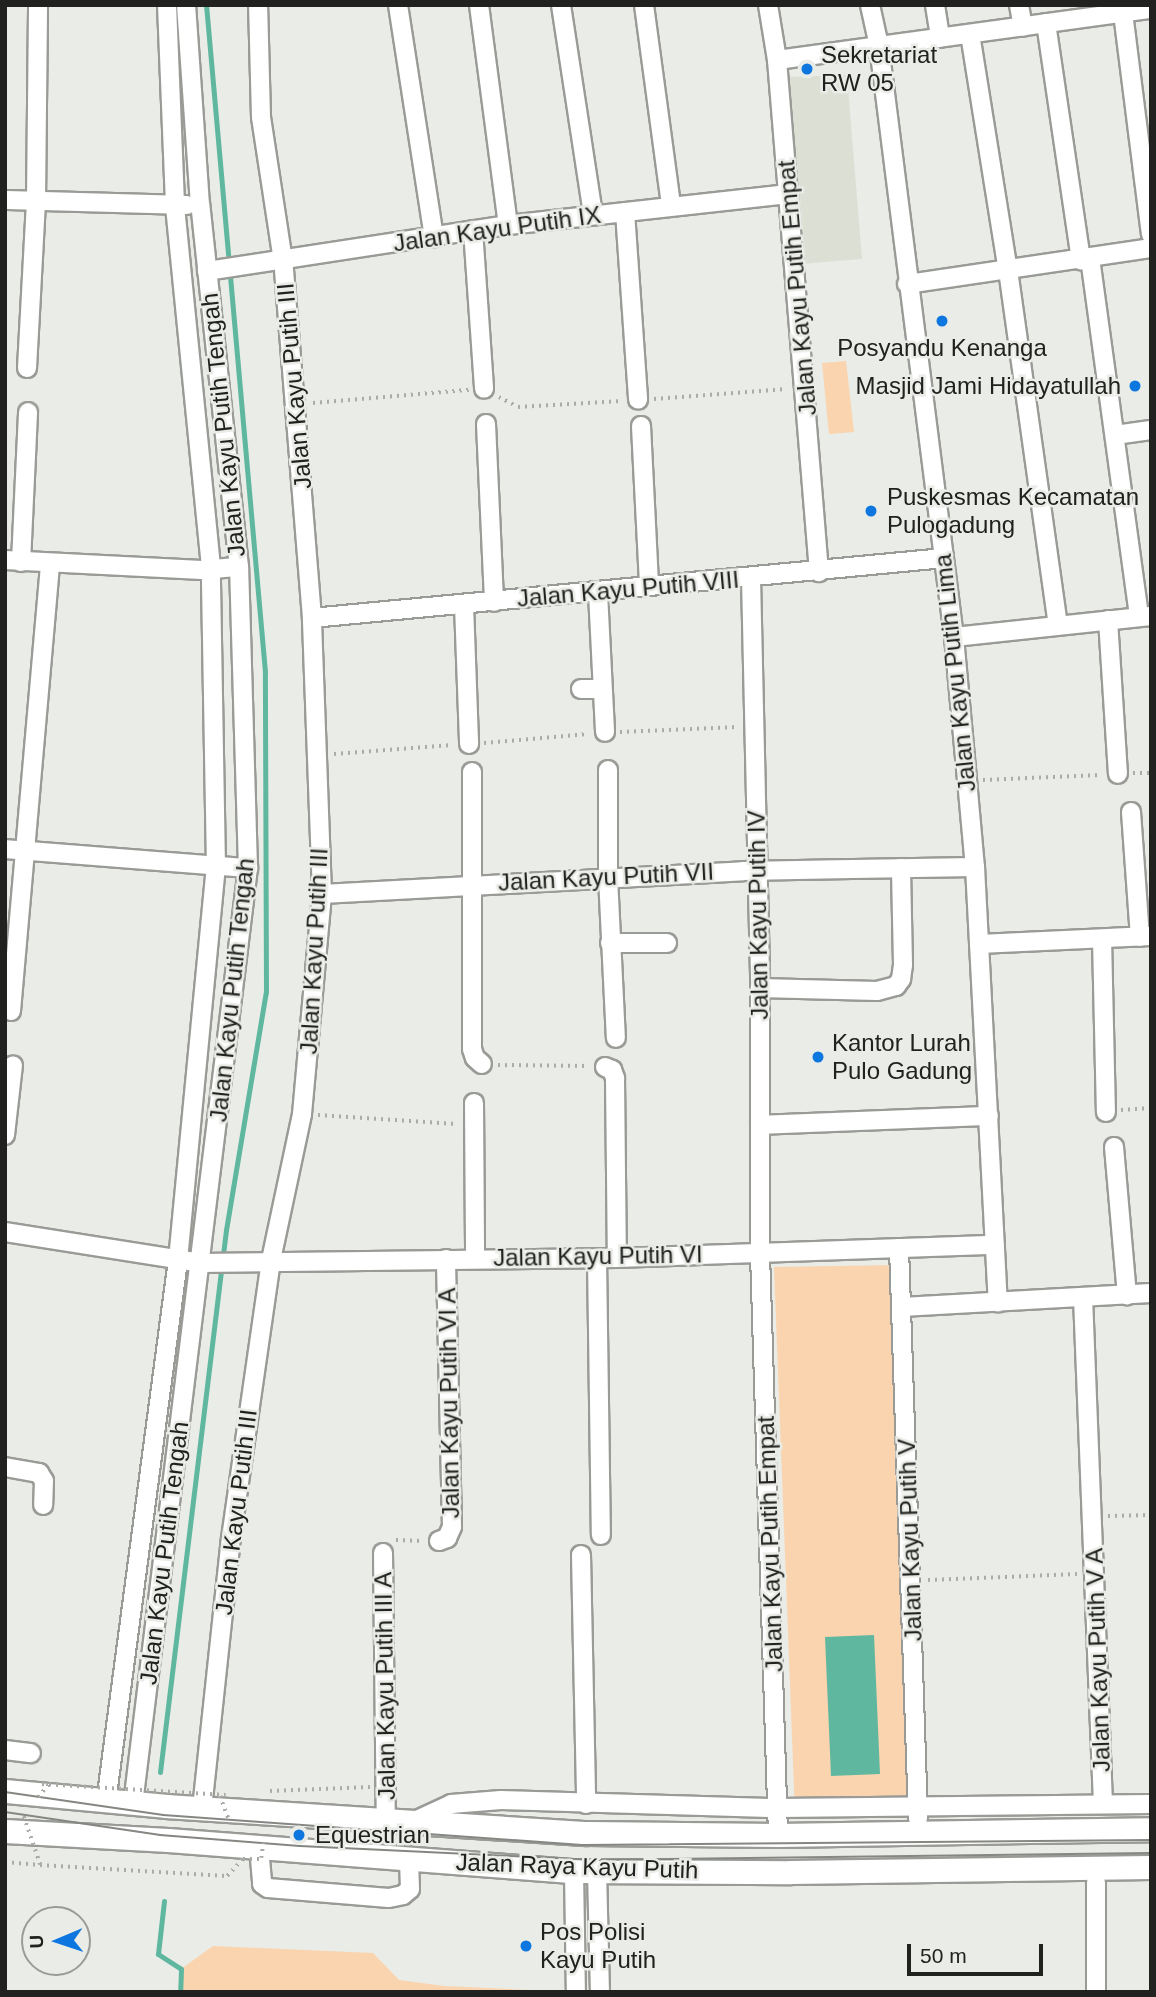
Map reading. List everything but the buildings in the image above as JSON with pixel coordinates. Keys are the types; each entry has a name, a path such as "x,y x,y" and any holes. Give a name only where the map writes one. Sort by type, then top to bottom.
{"main road":[{"name":"Jalan Raya Kayu Putih","path":"5,1791 166,1807 211,1802 386,1820 587,1833 778,1836 1147,1830"},
{"path":"1147,1830 1147,1867"},
{"name":"Jalan Raya Kayu Putih","path":"5,1831 157,1840 262,1852 586,1871 819,1872 1147,1867"}],"street":[{"path":"27,368 36,201 38,5"},
{"name":"Jalan Kayu Putih Tengah","path":"106,1802 178,1260 216,863 208,570 175,204 167,5"},
{"name":"Jalan Kayu Putih Tengah","path":"136,1804 207,1263 248,863 239,571 215,270 200,205 186,5"},
{"name":"Jalan Kayu Putih III","path":"211,1802 230,1545 265,1260 302,1114 322,894 312,618 283,261 261,117 258,5"},
{"path":"398,5 434,237"},
{"path":"480,5 508,225"},
{"path":"561,5 593,215"},
{"path":"644,5 671,206"},
{"name":"Jalan Kayu Putih Empat","path":"768,5 777,60 806,387 819,572"},
{"name":"Jalan Kayu Putih Lima","path":"870,5 879,46 907,284 954,637 975,867 999,1302"},
{"path":"935,5 940,38"},
{"path":"1019,5 1023,27"},
{"path":"777,60 1023,27 1116,11 1151,9"},
{"path":"1116,11 1144,126 1151,234"},
{"path":"954,637 1145,617 1046,23"},
{"path":"970,34 1008,270 1058,626"},
{"name":"Jalan Kayu Putih IX","path":"215,270 508,225 788,194"},
{"path":"5,200 200,205"},
{"path":"625,212 638,400"},
{"path":"473,230 484,389"},
{"path":"907,284 1151,248"},
{"path":"28,412 13,561 239,571"},
{"path":"486,424 494,602"},
{"path":"641,426 649,586"},
{"path":"1115,435 1151,430"},
{"name":"Jalan Kayu Putih VIII","path":"312,618 598,593 944,558"},
{"path":"11,1011 50,564"},
{"name":"Jalan Kayu Putih IV","path":"751,578 760,988 761,1253"},
{"path":"598,593 605,732"},
{"path":"464,605 469,744"},
{"path":"1108,620 1118,774"},
{"path":"581,690 602,689"},
{"path":"608,770 608,877 616,1038"},
{"path":"472,772 472,1049 475,1058 482,1064"},
{"path":"979,944 1145,936 1132,812"},
{"path":"5,849 216,863 229,868 248,863"},
{"name":"Jalan Kayu Putih VII","path":"322,894 608,877 975,867"},
{"path":"760,988 877,991 895,986 901,979 903,965 901,868"},
{"path":"1102,939 1106,1112"},
{"path":"610,943 667,943"},
{"path":"5,1135 13,1065"},
{"path":"605,1067 612,1070 614,1078 617,1258"},
{"path":"474,1103 475,1258"},
{"path":"760,1125 989,1116"},
{"path":"1114,1147 1127,1295"},
{"name":"Jalan Kayu Putih VI","path":"5,1232 207,1263 265,1260 617,1258 995,1245"},
{"name":"Jalan Kayu Putih V","path":"899,1248 919,1832"},
{"name":"Jalan Kayu Putih Empat","path":"761,1253 778,1836"},
{"path":"597,1258 601,1535"},
{"name":"Jalan Kayu Putih VI A","path":"439,1541 447,1538 452,1527 446,1259"},
{"path":"902,1307 1151,1293"},
{"name":"Jalan Kayu Putih V A","path":"1083,1297 1103,1804"},
{"path":"5,1467 39,1473 44,1481 43,1505"},
{"name":"Jalan Kayu Putih III A","path":"383,1553 386,1820"},
{"path":"581,1555 586,1804"},
{"path":"5,1749 31,1753"},
{"name":"Jalan Raya Kayu Putih","path":"415,1821 452,1804 501,1800 778,1808 1151,1804"},
{"path":"262,1852 262,1884 268,1888 376,1897 402,1895 410,1889 409,1859"},
{"path":"576,1992 586,1871"},
{"path":"586,1871 600,1992"},
{"path":"1096,1883 1096,1992"}],"path":[{"path":"296,404 484,389 518,407 806,387"},
{"path":"318,755 605,732 754,726"},
{"path":"967,780 1151,773"},
{"path":"482,1064 605,1067"},
{"path":"1106,1112 1151,1108"},
{"path":"302,1114 473,1125"},
{"path":"1092,1517 1151,1515"},
{"path":"383,1553 385,1544 392,1539 439,1541"},
{"path":"911,1580 1094,1573"},
{"path":"42,1784 211,1802 226,1795"},
{"path":"38,1797 49,1784"},
{"path":"301,1788 386,1787"},
{"path":"211,1802 229,1820"},
{"path":"23,1815 40,1865"},
{"path":"5,1862 227,1876 243,1859 262,1852"}],"shaded area":[{"path":"847,75 862,259 801,264 785,77"},
{"path":"846,361 854,432 829,434 822,363"},
{"path":"896,1265 928,1817 795,1815 774,1267"},
{"path":"874,1635 880,1774 831,1776 825,1637"},
{"path":"213,1946 373,1953 399,1980 444,1986 576,1992 180,1992 181,1969"}],"waterway":[{"path":"160,1772 226,1230 266,992 265,672 206,5"},
{"path":"164,1901 158,1954 181,1969 180,1992"}],"tram line":[{"path":"5,1792 163,1815 582,1845 1151,1840"},
{"path":"5,1812 160,1835 300,1846 595,1860 1151,1853"}],"place":[{"name":"Sekretariat RW 05","path":"807,69"},
{"name":"Posyandu Kenanga","path":"942,321"},
{"name":"Masjid Jami Hidayatullah","path":"1135,386"},
{"name":"Puskesmas Kecamatan Pulogadung","path":"871,511"},
{"name":"Kantor Lurah Pulo Gadung","path":"818,1057"},
{"name":"Equestrian","path":"299,1835"},
{"name":"Pos Polisi Kayu Putih","path":"526,1946"}]}
